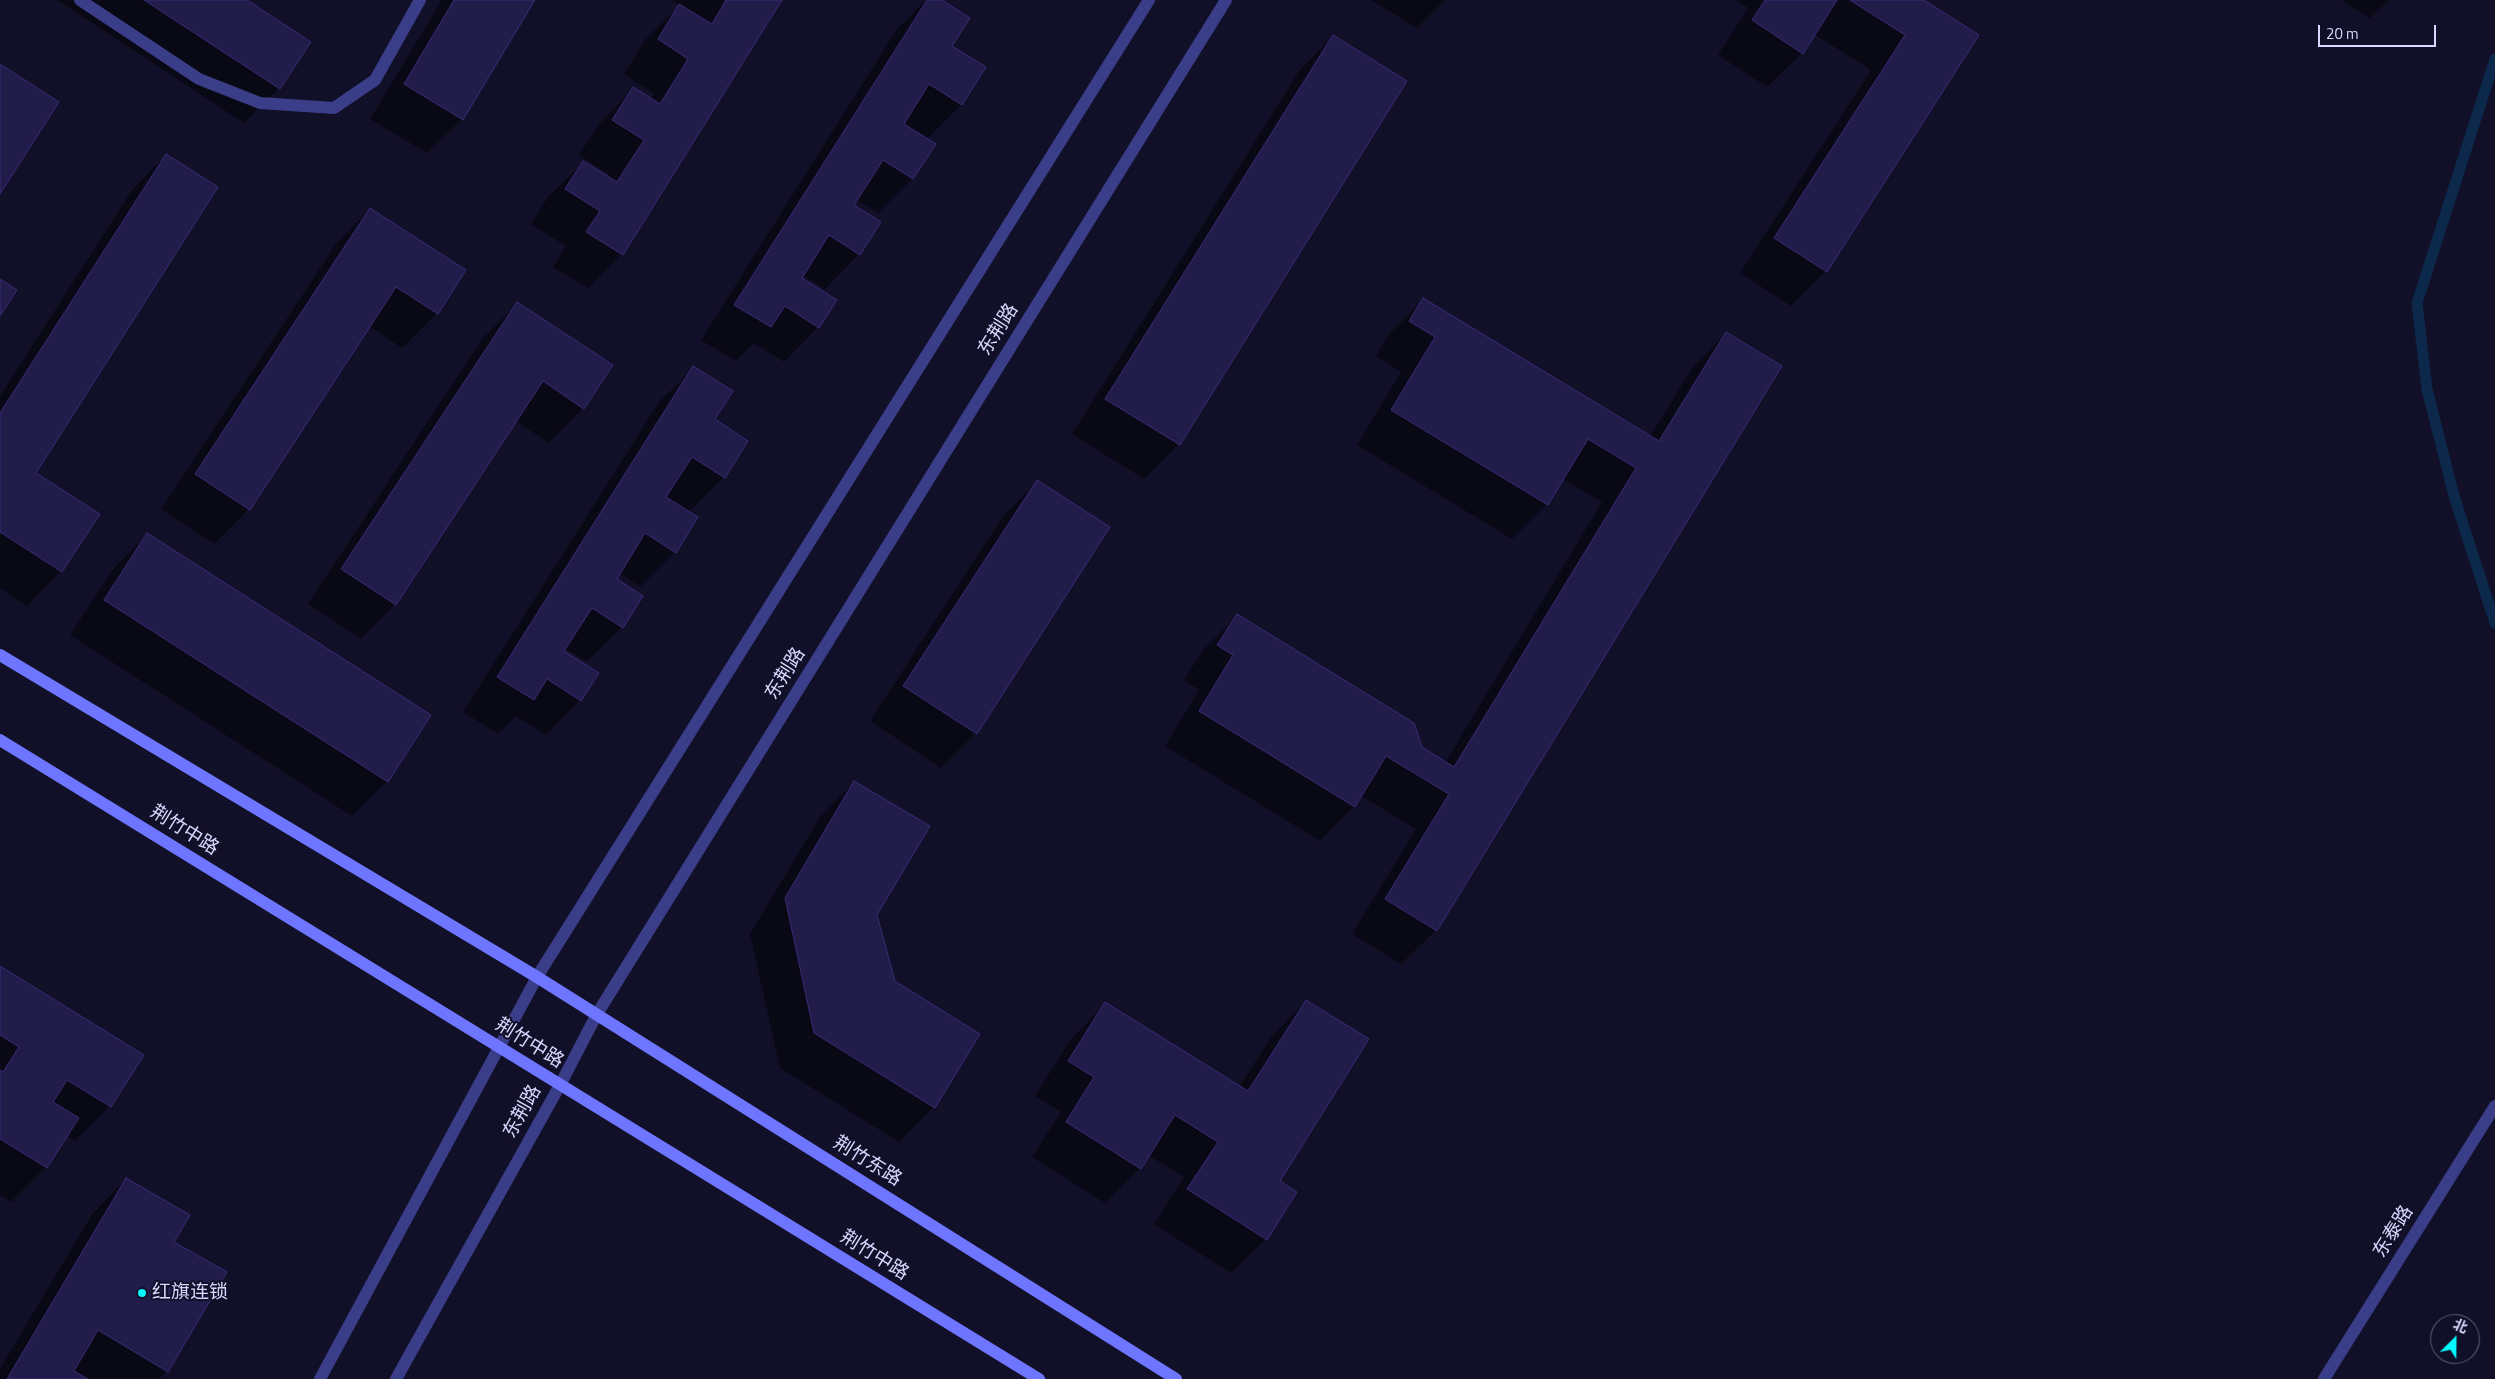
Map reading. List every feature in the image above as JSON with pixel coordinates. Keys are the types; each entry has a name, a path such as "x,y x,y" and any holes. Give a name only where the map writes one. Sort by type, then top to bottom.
{"main road":[{"path":"0,655 537,977"},
{"name":"荆竹中路","path":"0,740 1039,1379"},
{"name":"荆竹东路","path":"537,977 1176,1379"}],"street":[{"path":"80,0 199,79 260,103 334,108 375,80 420,0"},
{"path":"320,1379 537,977 1149,0"},
{"name":"东荆路","path":"396,1379 597,1014 1226,0"},
{"name":"东泰路","path":"2324,1379 2495,1106"}],"building":[{"path":"144,0 247,0 311,42 280,89"},
{"path":"454,0 535,0 463,120 404,84"},
{"path":"726,0 782,0 623,255 586,232 600,211 565,189 583,161 617,182 644,140 612,120 633,87 660,104 688,59 658,39 679,4 712,24"},
{"path":"927,0 942,0 970,18 952,46 986,67 962,105 929,84 904,124 936,144 913,179 883,160 854,205 881,222 860,255 829,235 802,278 837,300 819,328 785,306 771,327 734,305"},
{"path":"1765,0 1837,0 1803,54 1752,20"},
{"path":"1850,0 1924,0 1979,35 1827,272 1774,238 1905,35"},
{"path":"1333,35 1407,81 1180,445 1105,399"},
{"path":"0,64 59,102 0,194"},
{"path":"166,154 218,187 36,473 100,514 62,572 0,532 0,413"},
{"path":"370,208 466,270 438,314 396,287 250,510 195,474"},
{"path":"0,279 17,290 0,316"},
{"path":"1423,298 1659,441 1726,332 1782,366 1437,931 1385,899 1449,794 1386,756 1355,807 1199,711 1233,655 1217,645 1237,614 1414,723 1422,747 1454,767 1636,468 1588,439 1548,505 1391,410 1435,337 1409,321"},
{"path":"517,302 613,365 584,409 543,381 396,605 341,569"},
{"path":"693,366 733,391 715,419 748,441 725,478 692,457 666,497 698,517 676,553 645,533 617,579 643,596 623,628 592,608 564,651 599,673 581,701 547,679 534,700 497,677"},
{"path":"1037,480 1110,527 977,734 903,686"},
{"path":"147,533 431,715 388,782 104,600"},
{"path":"854,781 930,826 877,915 895,981 980,1034 935,1108 814,1033 785,898"},
{"path":"0,966 144,1055 111,1107 67,1080 53,1102 79,1118 47,1168 0,1139 0,1070 3,1072 19,1047 0,1035"},
{"path":"1306,1000 1369,1039 1280,1181 1297,1192 1267,1240 1187,1189 1218,1142 1175,1115 1141,1169 1066,1122 1094,1077 1068,1061 1105,1002 1248,1091"},
{"path":"126,1178 190,1215 174,1242 227,1272 168,1372 98,1330 74,1371 88,1379 7,1379"}],"waterway":[{"path":"2495,59 2417,303 2427,389 2454,496 2495,623"}],"place":[{"name":"红旗连锁","path":"142,1293"}]}
